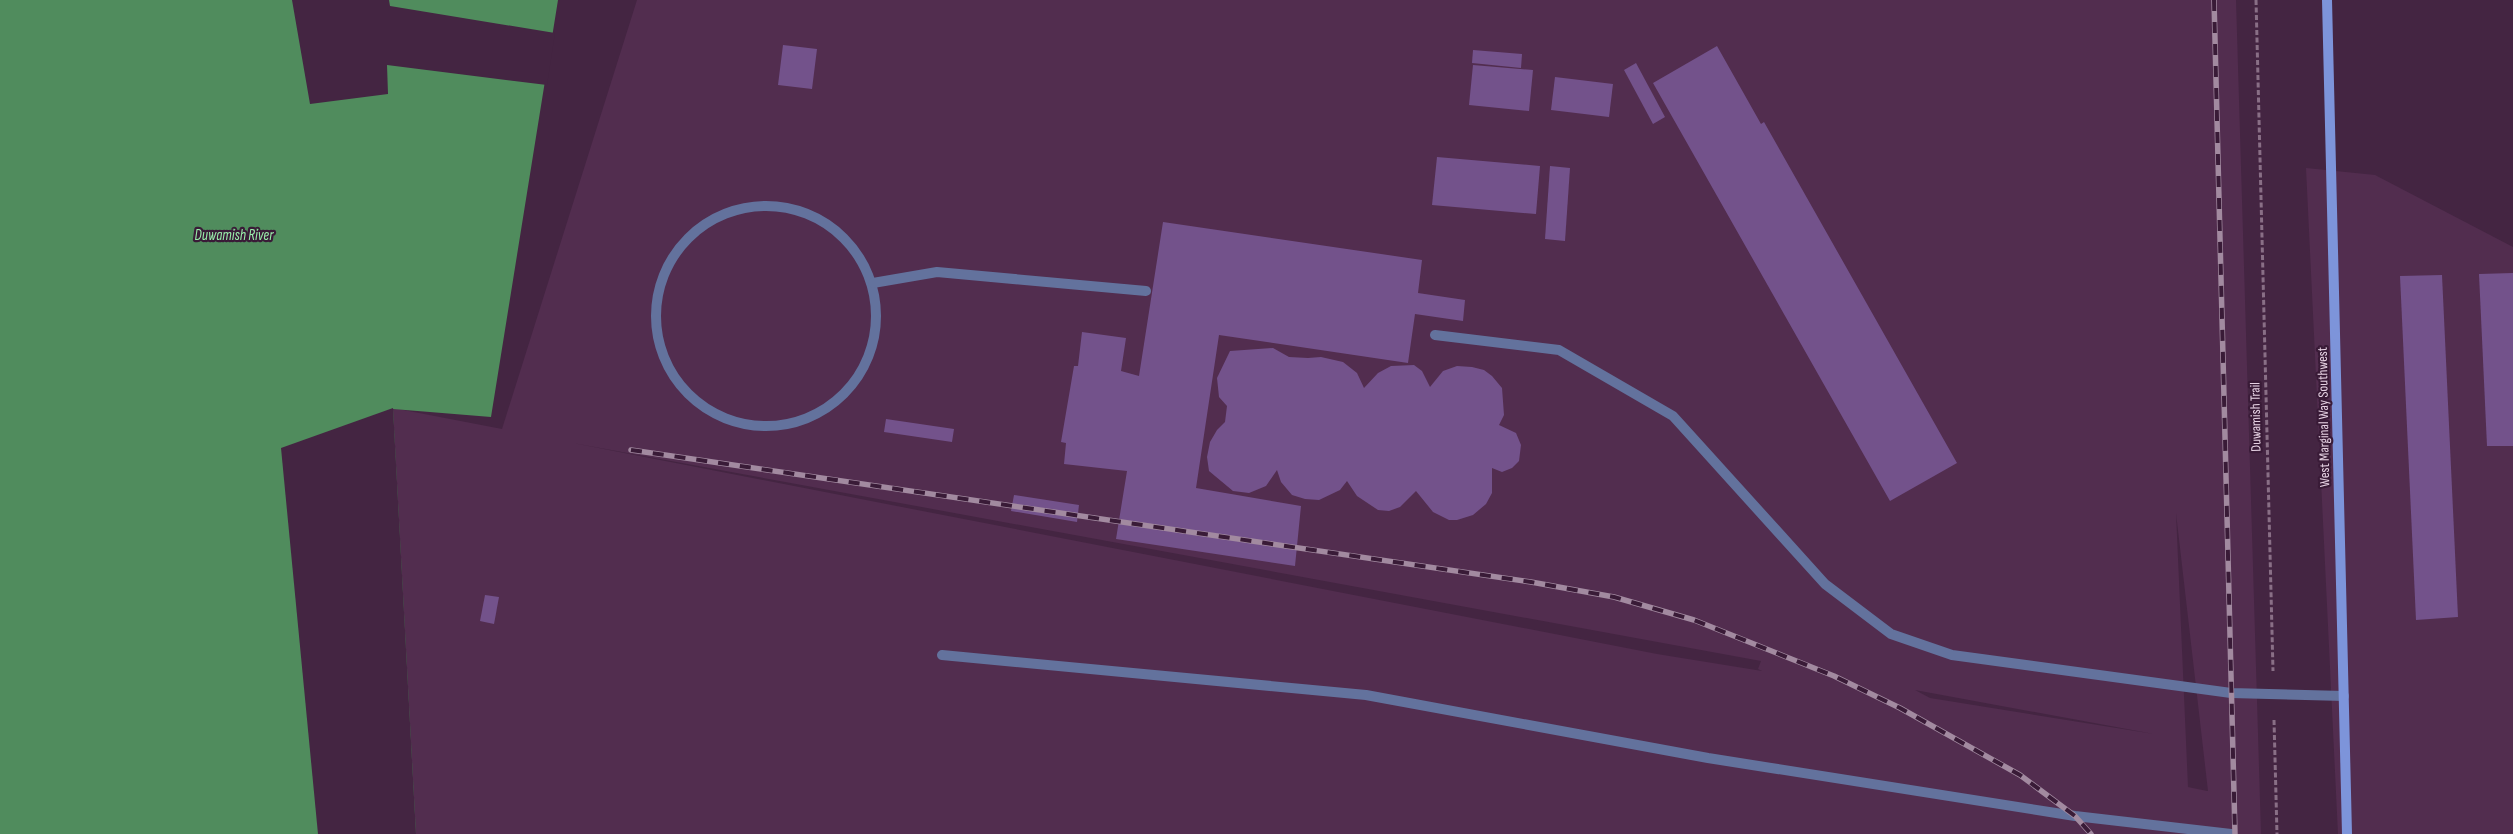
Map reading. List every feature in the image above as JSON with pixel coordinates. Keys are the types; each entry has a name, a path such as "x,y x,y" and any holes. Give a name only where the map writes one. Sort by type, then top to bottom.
{"main road":[{"name":"West Marginal Way Southwest","path":"2328,0 2347,834"}],"lane":[{"path":"764,205 800,210 832,226 857,251 873,283 878,321 870,358 850,389 821,413 786,426 748,426 712,414 683,390 663,358 655,322 659,287 674,254 698,228 730,211 764,205"},
{"path":"873,283 937,272 1146,291"},
{"path":"1435,335 1559,350 1673,416 1826,584 1892,634 1952,654 2231,693 2344,696"},
{"path":"942,655 1366,695 1708,758 2075,816 2231,834"}],"path":[{"name":"Duwamish Trail","path":"2256,0 2277,834"}],"shaded area":[{"path":"637,0 2236,0 2261,834 416,834 393,408 502,429","holes":["573,443 1761,661 1758,669 1762,671 1657,654","2176,513 2208,791 2188,787","1915,690 2154,734 1930,698"]},
{"path":"2306,168 2375,175 2513,247 2513,834 2338,834"}],"water":[{"name":"Duwamish River","path":"0,0 558,0 491,417 393,409 416,834 0,834"}],"pier":[{"path":"292,0 389,0 390,6 555,33 547,85 387,65 388,94 310,104"},
{"path":"393,408 416,834 318,834 281,448"}],"building":[{"path":"783,45 817,49 812,89 778,85"},
{"path":"1717,46 1761,124 1764,122 1957,463 1890,501 1653,83"},
{"path":"1473,50 1522,54 1521,68 1472,63"},
{"path":"1636,63 1665,117 1653,124 1624,70"},
{"path":"1473,65 1533,70 1529,111 1469,105"},
{"path":"1555,77 1613,84 1609,117 1551,110"},
{"path":"1437,157 1540,166 1536,214 1432,205"},
{"path":"1550,166 1570,168 1565,241 1545,239"},
{"path":"1163,222 1422,260 1418,293 1465,300 1463,321 1415,314 1408,363 1219,335 1196,488 1301,506 1295,566 1116,539 1127,471 1064,464 1066,443 1061,442 1074,366 1078,366 1082,332 1126,338 1121,371 1139,376"},
{"path":"2513,273 2513,446 2487,446 2479,274"},
{"path":"2442,275 2458,617 2416,620 2400,276"},
{"path":"1273,348 1289,357 1321,357 1343,362 1357,373 1364,388 1378,373 1391,366 1414,365 1422,371 1430,387 1443,371 1457,366 1484,370 1502,388 1504,415 1499,425 1516,433 1521,445 1519,461 1512,468 1502,472 1492,468 1492,493 1486,504 1473,515 1457,520 1449,520 1433,512 1416,491 1400,507 1389,511 1378,510 1357,496 1347,481 1340,490 1319,500 1305,499 1292,495 1281,482 1277,470 1266,486 1249,493 1233,491 1209,471 1207,457 1210,442 1217,430 1225,422 1227,406 1219,397 1217,378 1230,351"},
{"path":"886,419 954,429 952,442 884,432"},
{"path":"1014,495 1079,505 1077,522 1011,511"},
{"path":"485,595 499,597 494,624 480,621"}],"railway":[{"path":"2214,0 2235,834"},
{"path":"631,450 1531,582 1614,597 1694,620 1834,676 1900,708 2020,775 2075,816 2091,834"}]}
